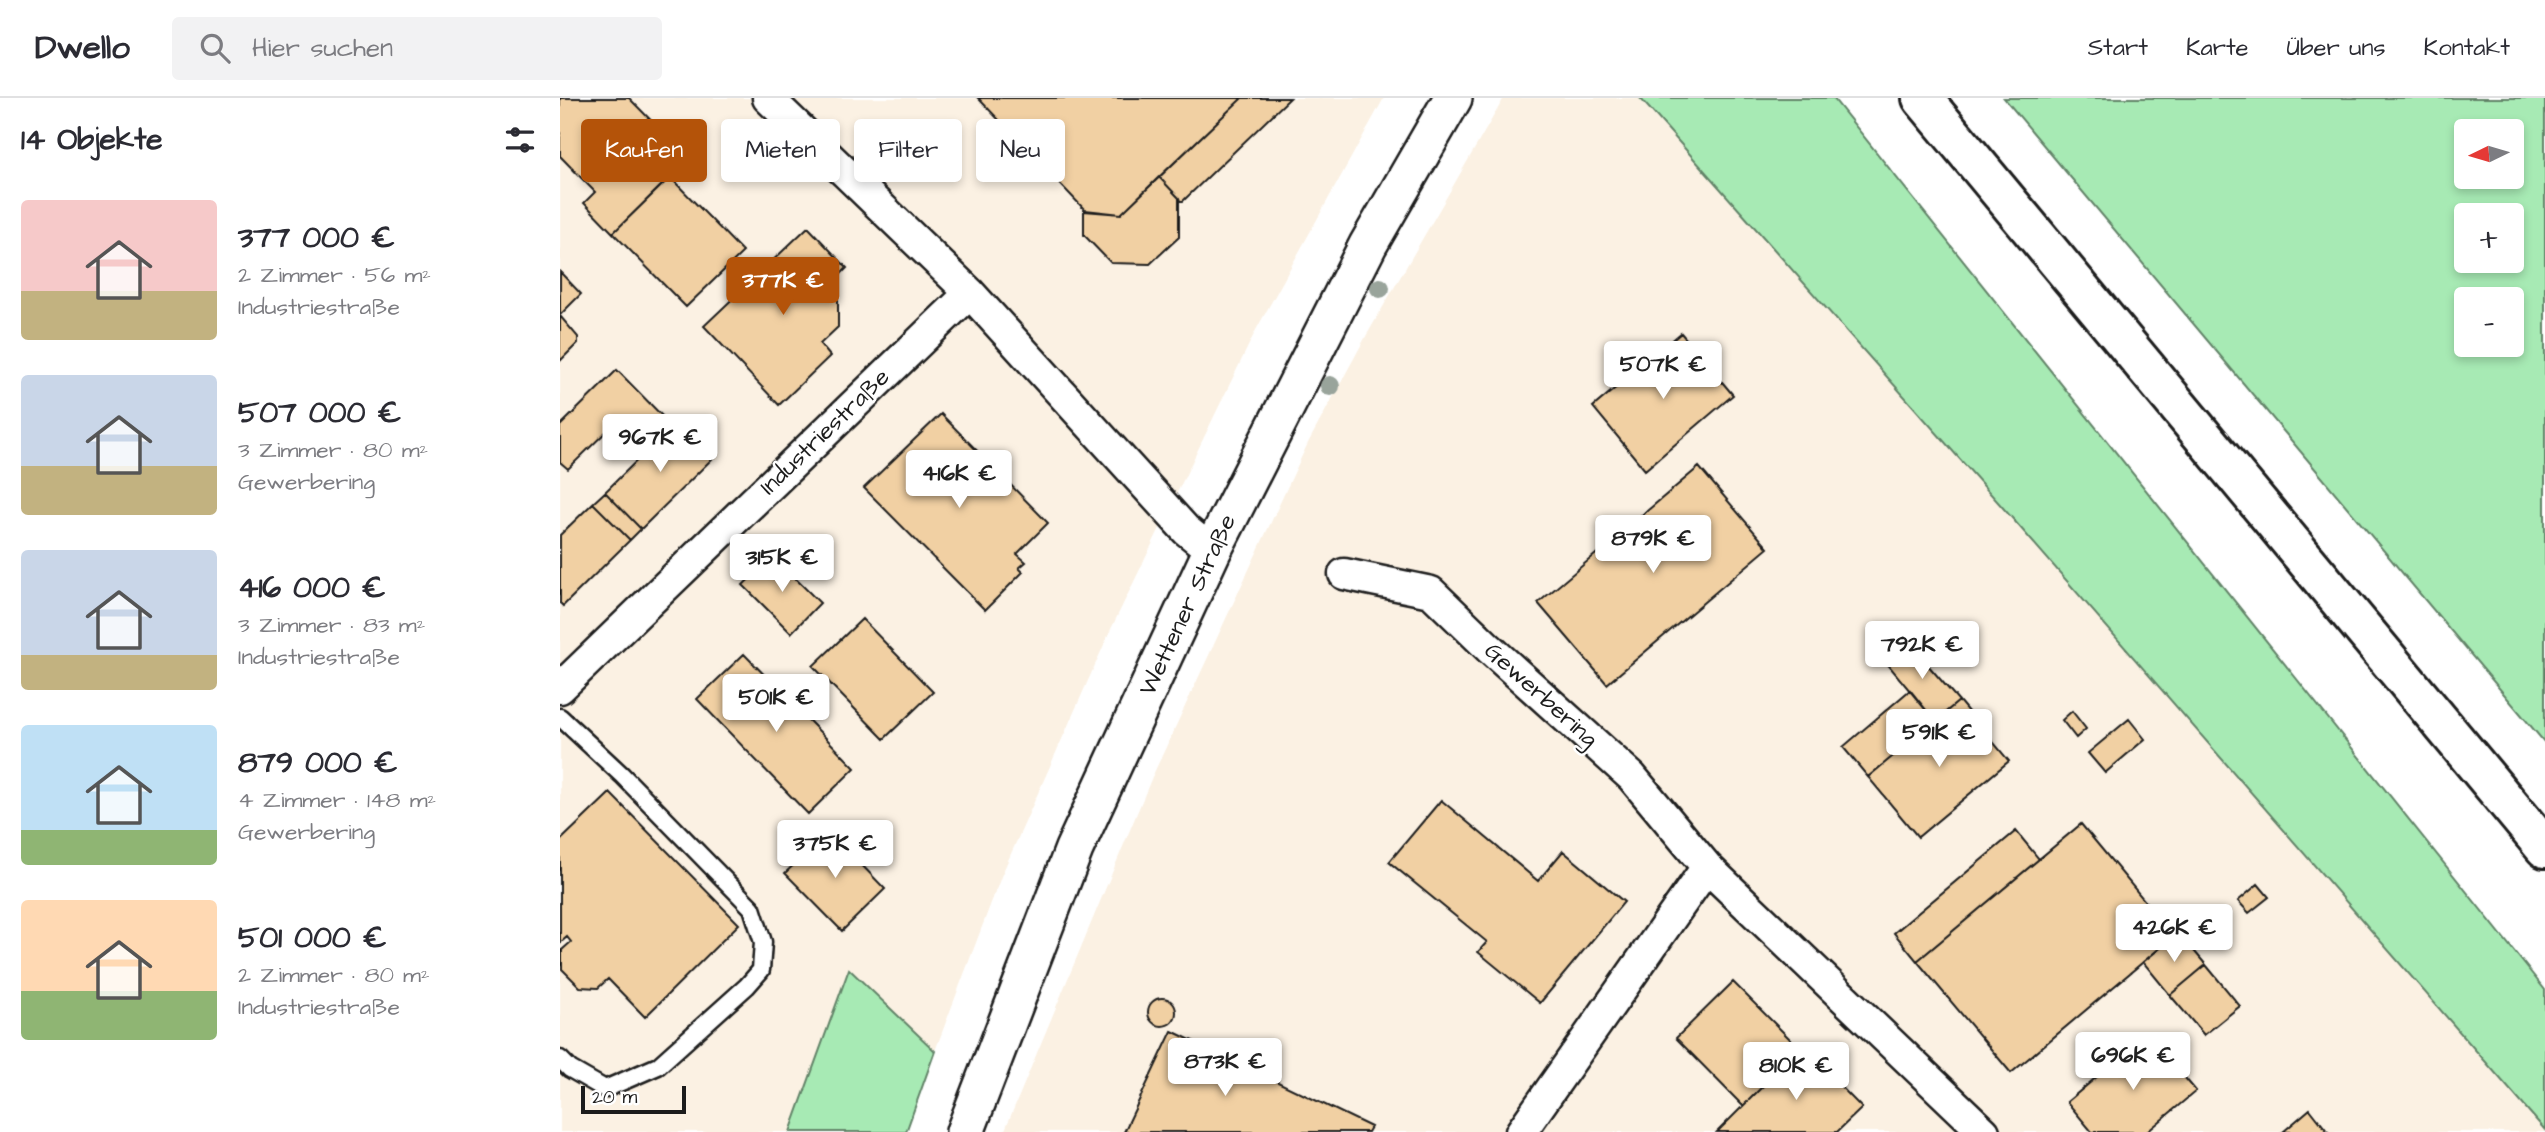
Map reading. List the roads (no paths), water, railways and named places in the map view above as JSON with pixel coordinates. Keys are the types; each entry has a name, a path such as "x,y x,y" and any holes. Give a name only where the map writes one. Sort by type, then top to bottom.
{"main road":[{"path":"1922,98 2545,848"}],"street":[{"path":"768,98 970,293 1186,530 1212,551"},
{"name":"Wettener Straße","path":"965,1132 1074,849 1212,551 1368,245 1453,98"},
{"name":"Industriestraße","path":"560,688 970,293"},
{"name":"Gewerbering","path":"1344,574 1431,592 1632,777 1707,867 1984,1132"},
{"path":"1521,1132 1707,867"}],"lane":[{"path":"560,717 622,775 752,908 763,942 761,970 747,986 658,1066 605,1089 570,1069 560,1059"}]}
